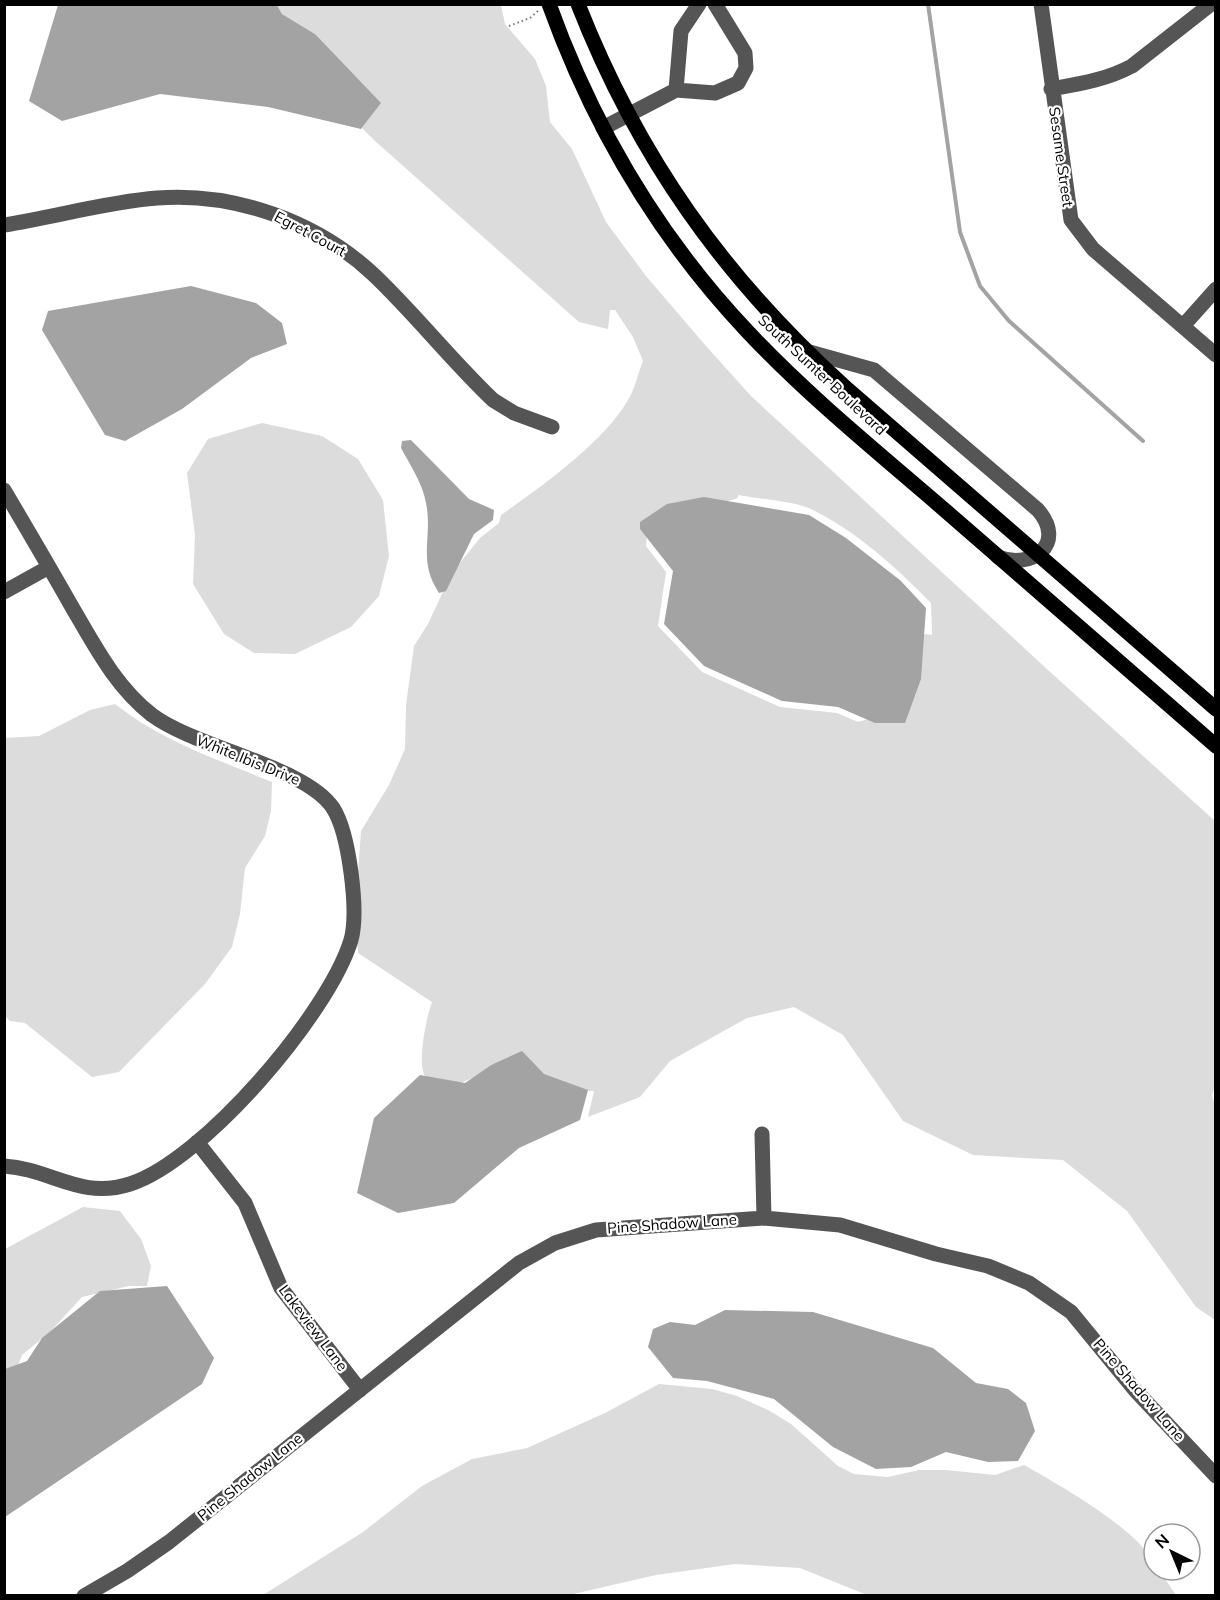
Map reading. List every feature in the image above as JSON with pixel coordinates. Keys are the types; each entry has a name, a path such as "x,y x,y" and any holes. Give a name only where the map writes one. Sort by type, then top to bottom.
{"main road":[{"name":"South Sumter Boulevard","path":"579,4 628,116 663,177 707,240 754,297 806,351 1215,709"},
{"name":"South Sumter Boulevard","path":"549,6 603,128 664,228 747,331 824,406 1215,746"}],"street":[{"path":"676,90 681,31 699,4"},
{"path":"603,128 676,90 715,93 732,87 743,76 747,61 745,53 715,4"},
{"name":"Sesame Street","path":"1041,4 1068,210 1076,230 1093,249 1215,355"},
{"path":"1051,89 1118,73 1132,66 1211,4"},
{"name":"Egret Court","path":"4,225 129,202 171,198 247,206 278,215 337,246 363,265 493,400 514,413 552,427"},
{"path":"1183,326 1215,289"},
{"name":"South Sumter Boulevard","path":"806,351 874,370 1038,510 1046,521 1050,535 1047,547 1037,555"},
{"name":"White Ibis Drive","path":"4,490 111,671 137,702 178,731 312,787 334,809 343,831 353,918 352,936 346,952 309,1017 278,1058 237,1106 158,1173 113,1189 79,1188 23,1169 4,1166"},
{"path":"998,557 1015,560 1037,555"},
{"path":"4,592 49,567"},
{"path":"762,1134 764,1218"},
{"name":"Lakeview Lane","path":"197,1142 245,1203 281,1288 360,1390"},
{"name":"Pine Shadow Lane","path":"84,1596 155,1552 502,1275 555,1243 588,1232 619,1226 764,1218 818,1221 857,1229 936,1254 988,1266 1029,1283 1058,1302 1083,1324 1135,1390 1215,1476"}],"path":[{"path":"509,26 549,6"}],"shaded area":[{"path":"58,5 277,5 282,14 315,34 381,103 361,129 268,107 160,94 62,121 29,101"},
{"path":"277,5 501,5 505,24 535,59 546,86 550,122 572,149 606,222 646,276 706,346 751,396 1215,821 1216,1080 1212,1096 1216,1108 1215,1320 1196,1307 1127,1211 1063,1160 973,1155 903,1121 843,1035 794,1007 747,1018 670,1061 640,1097 588,1117 594,1091 580,1091 492,1064 474,1077 451,1088 425,1076 422,1052 432,1002 358,953 355,915 361,831 389,785 405,749 406,705 414,646 428,624 451,574 480,538 499,523 501,515 570,463 604,432 630,396 643,361 633,337 615,310 610,310 608,329 579,322 375,141 362,128 373,113 315,34 282,14","holes":["738,495 785,502 811,509 844,528 875,551 931,603 932,635 925,634 868,719 858,722 837,713 780,707 702,672 658,626 666,572 646,546 648,525 738,498"]},
{"path":"191,286 256,303 282,323 287,344 251,358 182,409 125,441 105,435 42,330 48,311"},
{"path":"262,423 322,436 358,459 383,500 389,556 379,596 351,627 295,654 254,653 224,634 193,584 195,535 187,473 208,439"},
{"path":"411,440 469,499 494,510 493,520 474,534 446,591 439,593 432,581 427,559 428,516 424,496 416,475 401,448 402,441"},
{"path":"704,497 809,515 846,538 901,581 926,608 921,679 905,723 875,723 838,707 782,701 704,666 664,624 673,571 640,529 640,522 667,504"},
{"path":"115,704 151,729 171,739 272,782 271,811 265,836 245,868 240,914 232,947 205,984 119,1072 92,1077 25,1023 10,1021 5,1016 5,738 39,736 90,710"},
{"path":"522,1051 544,1074 588,1090 580,1120 519,1148 454,1203 398,1213 357,1193 374,1118 420,1075 465,1083 491,1065"},
{"path":"83,1207 120,1211 141,1239 151,1266 147,1286 129,1286 82,1297 51,1331 22,1355 14,1376 5,1379 5,1249"},
{"path":"167,1286 214,1358 202,1384 5,1517 5,1369 27,1361 42,1338 100,1291"},
{"path":"725,1310 813,1312 933,1348 976,1383 1008,1389 1026,1403 1035,1431 1018,1461 988,1462 946,1452 911,1467 876,1469 833,1447 774,1399 707,1381 673,1378 648,1347 653,1329 670,1322 695,1325"},
{"path":"659,1384 712,1389 737,1396 770,1411 791,1424 838,1466 854,1474 888,1477 919,1470 946,1470 995,1475 1024,1465 1120,1526 1142,1547 1142,1582 1167,1582 1176,1595 867,1595 800,1568 735,1564 656,1575 569,1595 263,1595 363,1532 422,1486 472,1459 527,1448 605,1413"}],"waterway":[{"path":"928,4 960,232 980,286 1009,321 1143,441"}]}
